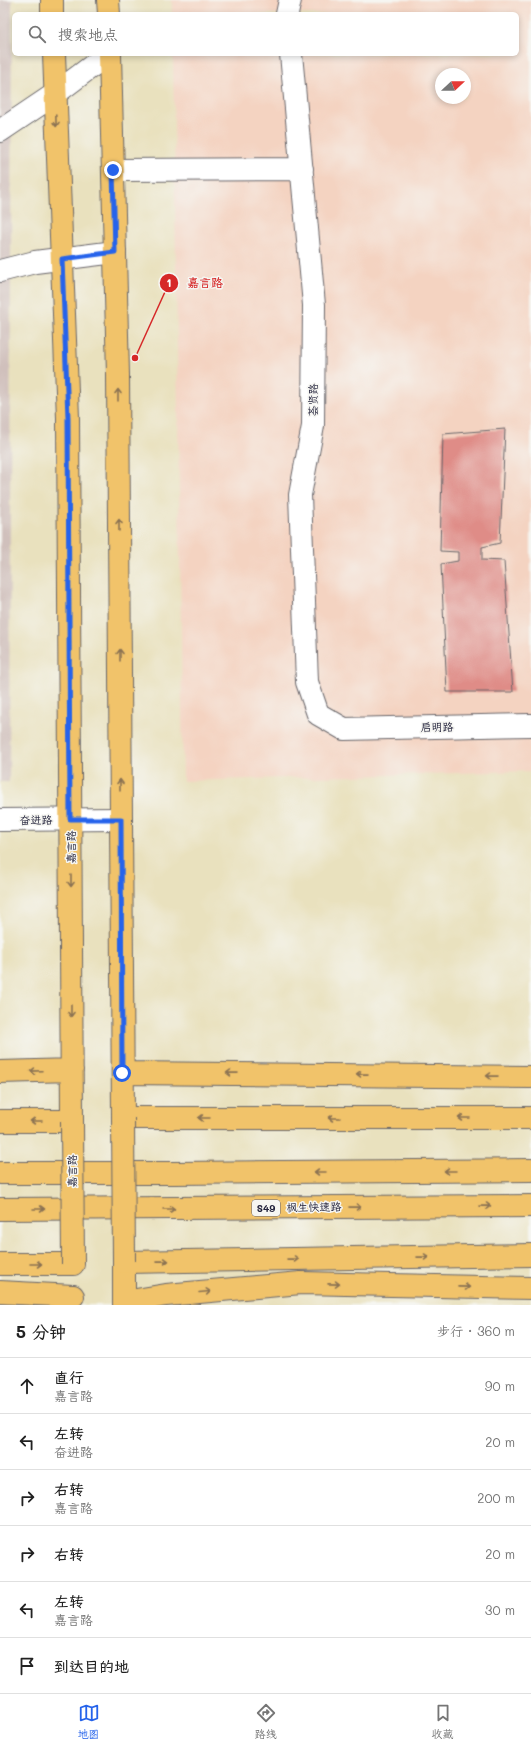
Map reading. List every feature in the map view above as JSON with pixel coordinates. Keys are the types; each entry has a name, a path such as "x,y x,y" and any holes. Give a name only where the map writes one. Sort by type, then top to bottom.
{"main road":[{"path":"52,0 52,12"},
{"path":"108,0 109,12"},
{"name":"嘉言路","path":"54,56 68,418 73,1300"},
{"path":"109,56 118,383 124,1304 166,1295 301,1283 531,1288"},
{"path":"0,1072 72,1070"},
{"path":"122,1073 531,1077"},
{"path":"123,1118 531,1118"},
{"path":"0,1121 72,1121"},
{"path":"0,1173 531,1170"},
{"name":"枫生快速路","path":"0,1209 531,1206"},
{"path":"124,1262 531,1255"},
{"path":"0,1264 73,1264"},
{"path":"0,1292 73,1300"}],"street":[{"path":"287,12 290,0"},
{"path":"0,131 55,94 106,56"},
{"name":"荟贤路","path":"290,56 314,304 313,426 300,494 307,682 318,714 344,729"},
{"path":"113,170 302,169"},
{"path":"0,271 35,262 115,252"},
{"name":"启明路","path":"344,729 531,726"},
{"name":"奋进路","path":"0,820 121,819"}],"shaded area":[{"path":"0,0 12,0 9,782 0,782"},
{"path":"172,0 531,0 531,771 183,781 173,56 519,56 519,12 172,12"}],"building":[{"path":"505,429 500,543 482,547 482,560 504,561 513,692 447,692 441,564 458,561 458,552 440,551 443,434"}],"place":[{"name":"嘉言路","path":"135,358"}],"route":[{"path":"113,170 115,252 62,259 68,418 70,819 121,819 122,1073"}]}
